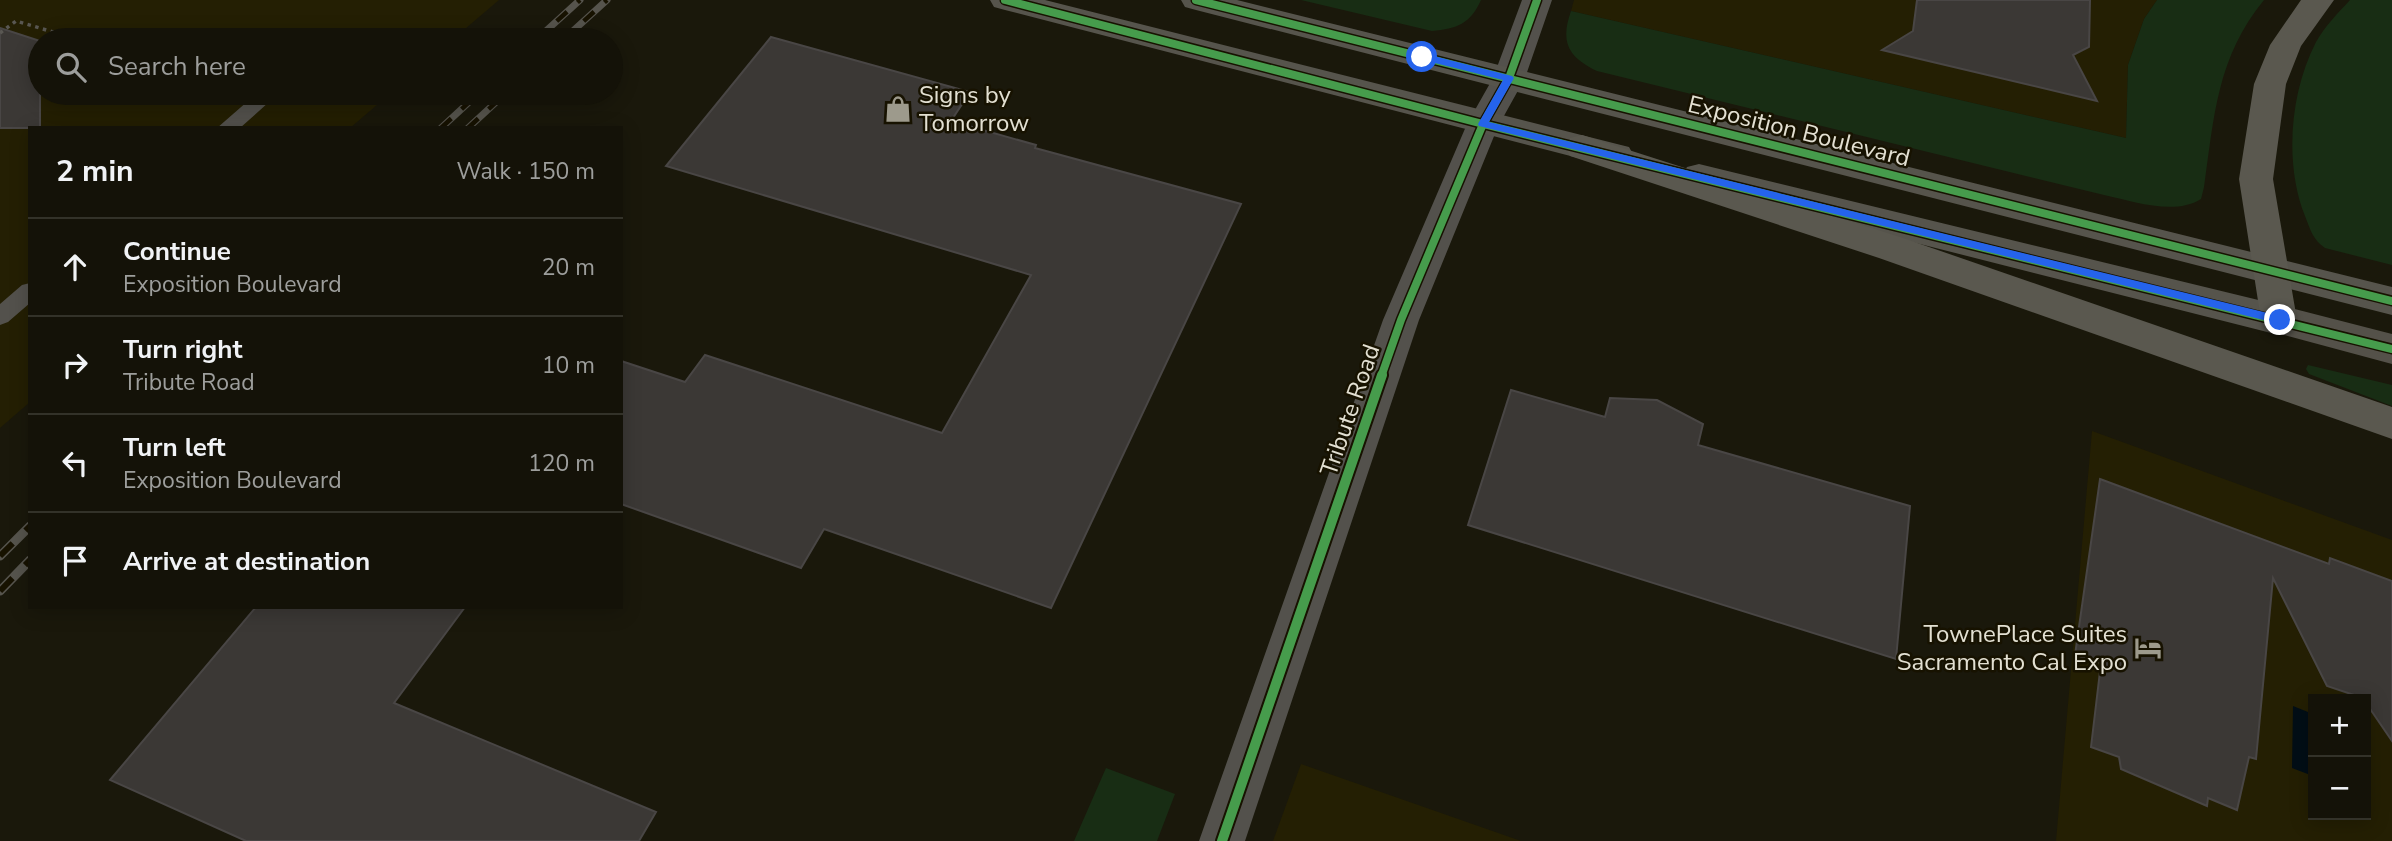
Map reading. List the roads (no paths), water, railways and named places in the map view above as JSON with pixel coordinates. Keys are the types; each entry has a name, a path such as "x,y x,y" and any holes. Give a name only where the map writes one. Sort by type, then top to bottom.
{"highway":[{"path":"2280,320 2269,270 2256,179 2270,84 2286,45 2307,12 2319,0"},
{"path":"1582,147 1891,248 2392,424"}],"main road":[{"path":"1005,0 1483,124 2392,349"},
{"name":"Exposition Boulevard","path":"1196,0 2392,302"}],"street":[{"name":"Tribute Road","path":"1222,841 1401,320 1483,124 1509,78 1537,0"}],"lane":[{"path":"229,126 255,105"},
{"path":"0,316 28,293"}],"railway":[{"path":"549,28 580,0"},
{"path":"576,28 607,0"},
{"path":"443,126 466,105"},
{"path":"470,126 493,105"},
{"path":"0,556 28,528"},
{"path":"0,591 28,562"}],"place":[{"name":"Signs by Tomorrow","path":"898,109"},
{"name":"TownePlace Suites Sacramento Cal Expo","path":"2148,648"}]}
